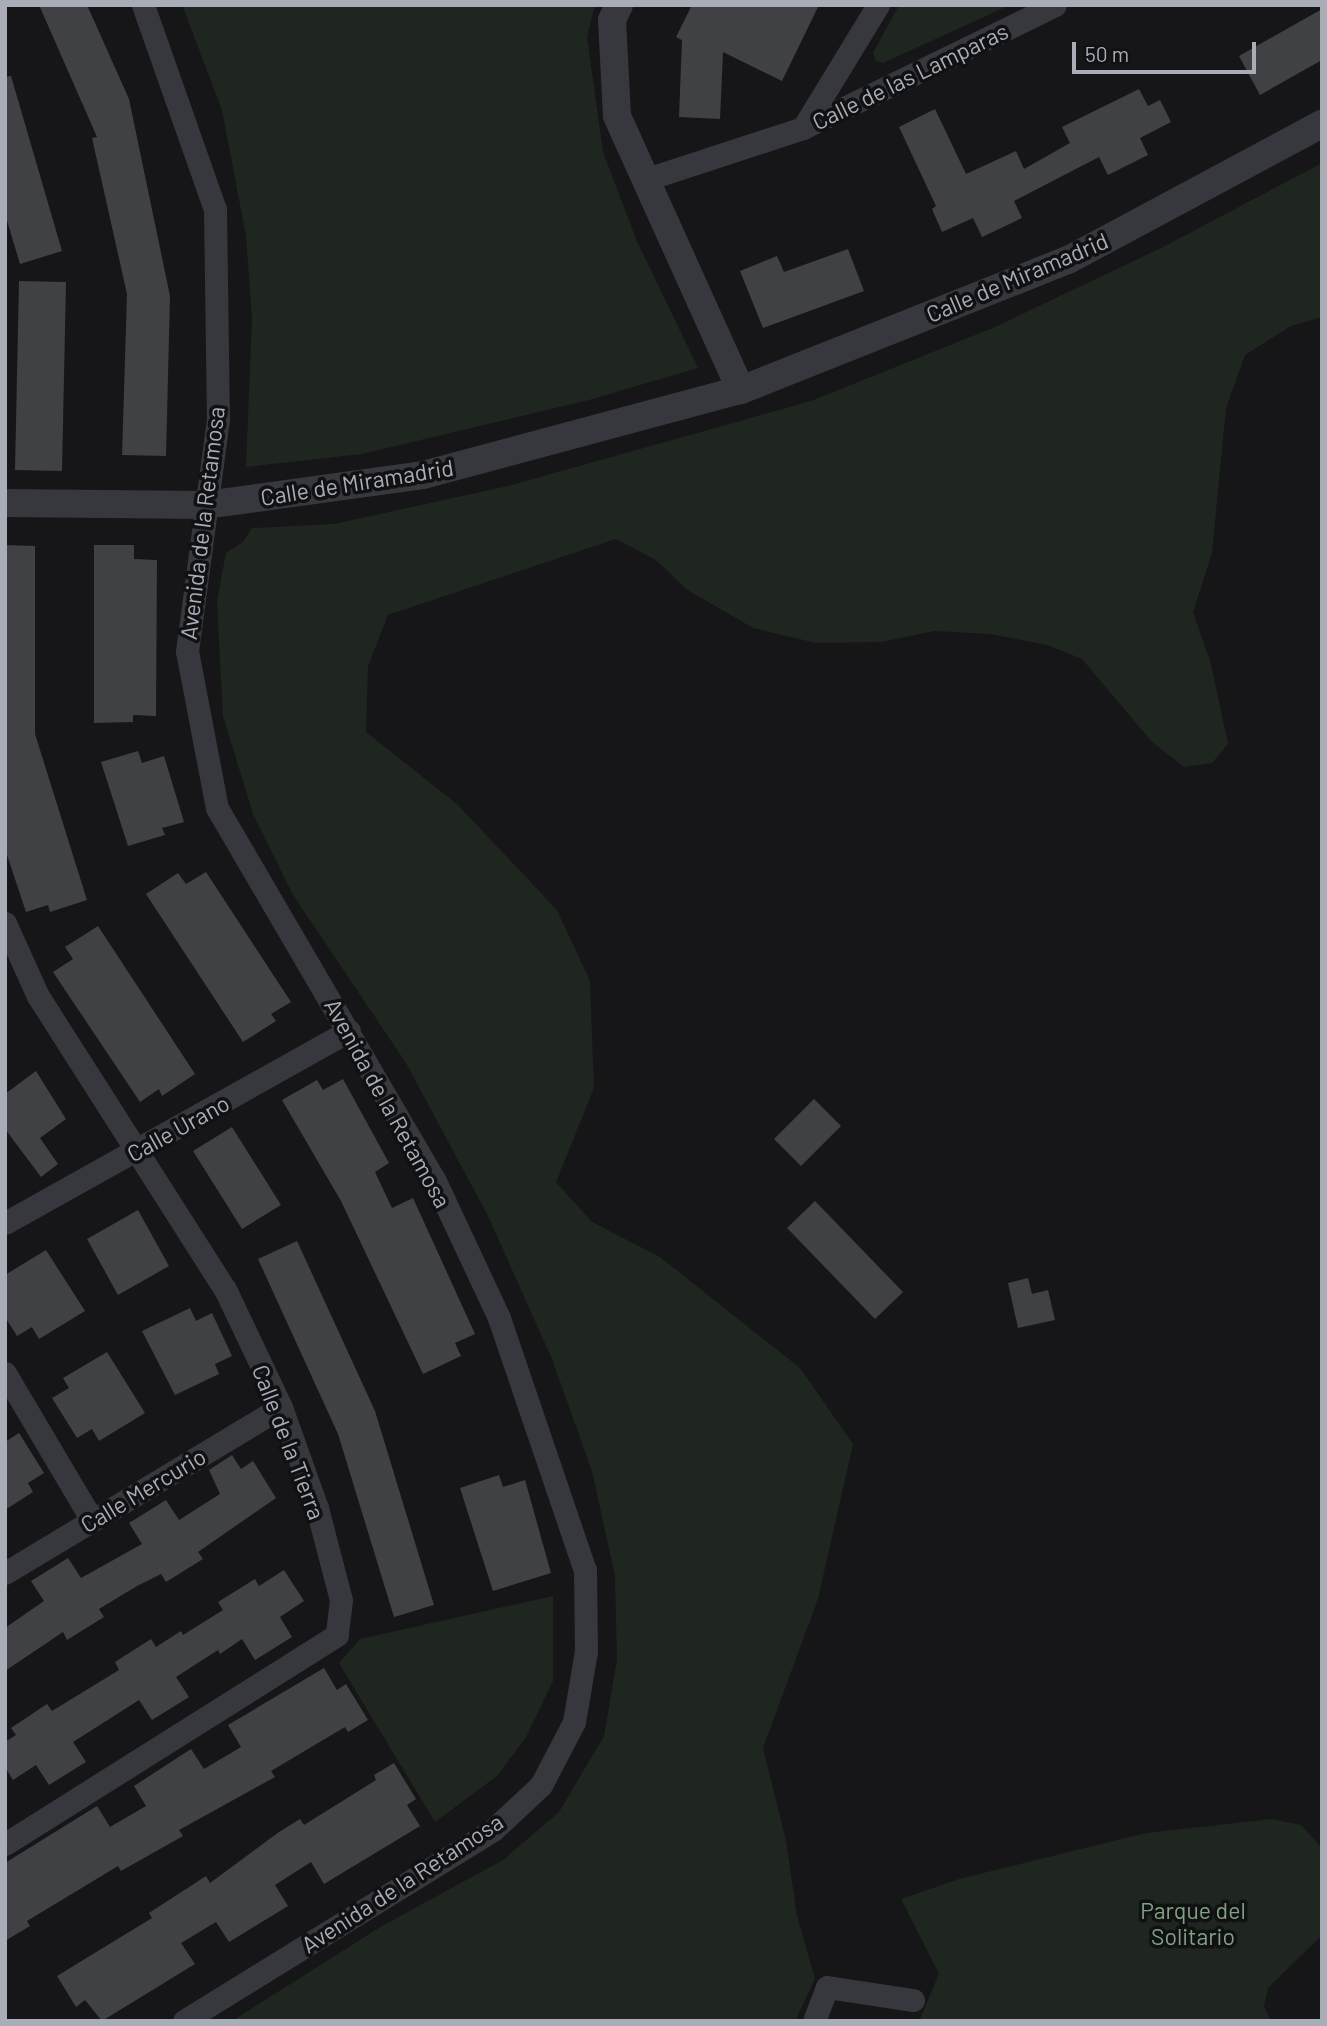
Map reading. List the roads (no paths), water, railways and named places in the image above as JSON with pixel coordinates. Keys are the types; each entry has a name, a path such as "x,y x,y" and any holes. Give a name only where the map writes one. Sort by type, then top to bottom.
{"street":[{"name":"Avenida de la Retamosa","path":"143,5 215,209 218,419 187,651 217,808 434,1179 499,1318 585,1570 586,1651 574,1722 541,1785 493,1830 184,2021"},
{"path":"619,5 612,20 617,116 741,390"},
{"name":"Calle de las Lamparas","path":"803,128 878,5"},
{"name":"Calle de las Lamparas","path":"644,180 803,128 1055,5"},
{"name":"Calle de Miramadrid","path":"5,503 205,505 423,475 741,390 1068,260 1322,124"},
{"name":"Calle de la Tierra","path":"5,923 38,996 225,1289 281,1407 317,1508 341,1600 337,1635 5,1844"},
{"name":"Calle Urano","path":"5,1223 349,1031"},
{"path":"5,1373 92,1520"},
{"name":"Calle Mercurio","path":"5,1573 281,1407"},
{"path":"814,2021 827,1987 913,2000"}],"park label":[{"name":"Parque del Solitario","path":"1193,1923"}]}
